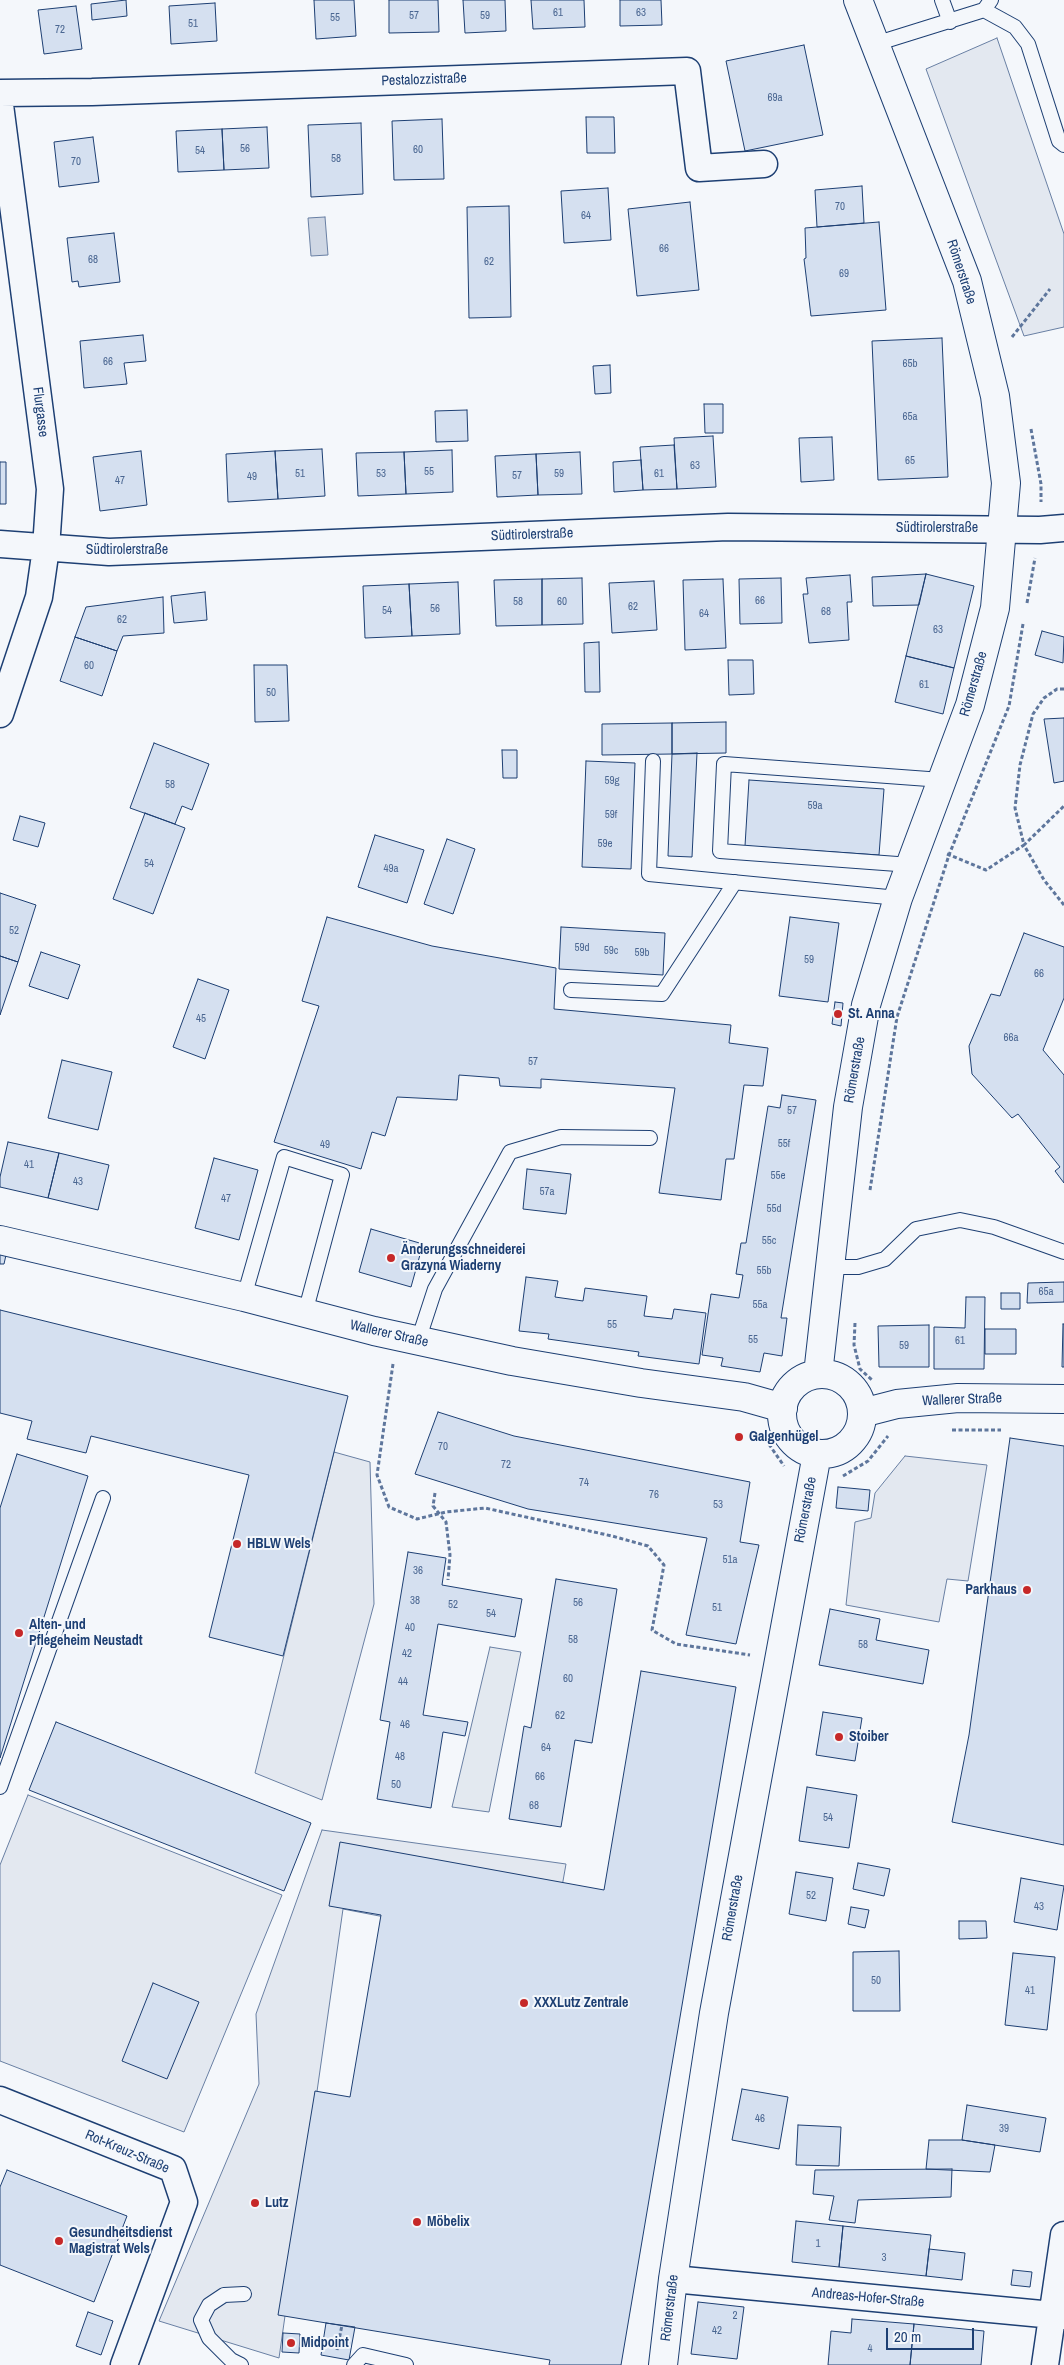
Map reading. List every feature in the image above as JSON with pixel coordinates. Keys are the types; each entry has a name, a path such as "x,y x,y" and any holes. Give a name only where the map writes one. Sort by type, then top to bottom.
{"main road":[{"name":"Römerstraße","path":"818,1374 848,1106 866,1005 898,898 970,705 995,608 1006,483 996,404 967,281 858,0"},
{"name":"Wallerer Straße","path":"0,1240 244,1297 418,1341 521,1363 744,1397 783,1408"},
{"path":"818,1374 836,1376 852,1386 860,1400 862,1414 858,1433 848,1445 832,1453 817,1454 800,1448 789,1436 783,1423 783,1408 786,1396 794,1386 805,1378 818,1374"},
{"name":"Wallerer Straße","path":"862,1414 897,1404 958,1398 1064,1399"},
{"name":"Römerstraße","path":"663,2365 673,2279 714,2013 809,1487 817,1454"}],"street":[{"name":"Pestalozzistraße","path":"0,93 92,92 687,71 699,168 764,164"},
{"name":"Flurgasse","path":"0,105 50,488 46,548 39,597 0,714"},
{"name":"Südtirolerstraße","path":"0,544 110,552 728,527 1003,528 1040,530 1064,528"},
{"name":"Rot-Kreuz-Straße","path":"0,2100 173,2169 184,2202 124,2365"},
{"path":"1045,2365 1058,2316 1064,2235"},
{"name":"Andreas-Hofer-Straße","path":"673,2279 1058,2316"}],"lane":[{"path":"942,0 950,22"},
{"path":"875,44 950,22 988,5 1015,27 1028,44 1060,141 1064,145"},
{"path":"653,761 649,874 898,898"},
{"path":"915,853 720,850 724,764 942,780"},
{"path":"571,990 662,994 735,882"},
{"path":"418,1341 435,1289 510,1152 561,1137 650,1138"},
{"path":"244,1297 284,1157 342,1175 305,1313"},
{"path":"831,1267 858,1267 885,1259 916,1230 960,1220 994,1227 1064,1252"},
{"path":"0,1787 103,1498"},
{"path":"241,2365 231,2360 209,2338 201,2320 209,2306 224,2296 244,2294"},
{"path":"354,2365 362,2355 406,2365"}],"path":[{"path":"1012,337 1050,289"},
{"path":"1064,689 1057,689 1044,698 1034,714 1020,765 1015,808 1024,846 1044,880 1064,905"},
{"path":"915,853 986,870 1024,846 1064,806"},
{"path":"393,1360 377,1475 389,1507 417,1519 446,1512 485,1508 612,1536 648,1546 664,1566 652,1630 676,1644 779,1660"},
{"path":"747,1427 766,1440 787,1470 792,1483 833,1489 844,1475 868,1461 882,1443 896,1430"},
{"path":"944,1430 1003,1430"},
{"path":"435,1493 433,1506 446,1522 450,1555 448,1580"},
{"path":"336,2358 342,2325"}],"shaded area":[{"path":"997,38 1064,234 1064,327 1024,336 926,69"},
{"path":"325,217 328,255 311,256 308,218"},
{"path":"334,1452 370,1462 374,1604 322,1800 255,1773"},
{"path":"905,1456 987,1465 968,1581 947,1579 939,1622 846,1605 855,1522 871,1518 875,1493"},
{"path":"490,1647 521,1652 489,1812 452,1807"},
{"path":"28,1795 282,1895 184,2132 0,2061 0,1865"},
{"name":"Lutz","path":"322,1830 566,1864 551,1949 343,1909 279,2358 159,2321 259,2084 256,2014"}],"building":[{"path":"126,0 127,16 92,20 91,4"},
{"path":"314,0 354,0 356,36 316,39"},
{"path":"389,0 438,0 439,32 389,33"},
{"path":"463,0 505,0 506,31 465,33"},
{"path":"531,0 584,0 585,27 533,29"},
{"path":"620,0 661,0 662,25 620,26"},
{"path":"215,3 217,41 171,44 169,6"},
{"path":"76,6 82,49 44,54 38,10"},
{"path":"804,45 823,135 745,151 726,61"},
{"path":"586,117 614,117 615,153 587,153"},
{"path":"442,119 444,179 394,180 392,121"},
{"path":"361,123 363,194 311,197 308,125"},
{"path":"267,127 269,168 224,170 222,129"},
{"path":"222,129 224,170 178,172 176,131"},
{"path":"93,137 99,182 59,187 54,142"},
{"path":"862,186 864,223 817,227 815,190"},
{"path":"608,188 611,240 564,243 561,191"},
{"path":"690,202 699,290 637,296 628,209"},
{"path":"509,206 511,317 469,318 467,207"},
{"path":"879,222 886,310 811,316 804,259 806,258 805,228"},
{"path":"114,233 120,282 79,287 78,281 72,282 67,238"},
{"path":"143,335 146,361 124,363 127,384 84,388 80,341"},
{"path":"942,338 948,477 878,480 872,341"},
{"path":"610,365 611,393 595,394 593,366"},
{"path":"704,404 723,404 723,433 705,433"},
{"path":"467,410 468,441 436,442 435,411"},
{"path":"713,436 716,487 677,489 674,438"},
{"path":"832,437 834,480 801,482 799,438"},
{"path":"674,445 677,489 643,490 640,447"},
{"path":"322,449 325,496 278,499 275,451"},
{"path":"452,450 453,492 406,494 404,452"},
{"path":"141,451 147,505 100,511 93,457"},
{"path":"275,451 278,499 228,502 226,454"},
{"path":"404,452 406,494 358,496 356,453"},
{"path":"580,452 582,494 538,495 536,454"},
{"path":"536,454 538,495 497,497 495,456"},
{"path":"641,460 643,490 614,492 613,462"},
{"path":"0,462 6,462 6,504 0,504"},
{"path":"926,574 974,586 954,668 906,656"},
{"path":"926,574 919,605 873,606 872,577"},
{"path":"850,575 852,602 847,602 849,640 809,643 803,594 808,594 806,578"},
{"path":"582,578 583,624 542,625 542,579"},
{"path":"781,578 782,623 740,624 739,579"},
{"path":"542,579 542,625 496,626 494,580"},
{"path":"723,579 726,648 685,650 683,580"},
{"path":"654,581 657,630 612,633 609,583"},
{"path":"458,582 460,634 412,636 409,584"},
{"path":"409,584 412,636 365,638 363,586"},
{"path":"205,592 207,620 174,623 171,596"},
{"path":"163,597 164,633 123,636 117,651 75,637 86,607"},
{"path":"1042,631 1064,637 1063,663 1035,655"},
{"path":"75,637 117,651 102,696 60,681"},
{"path":"599,642 600,692 585,692 584,643"},
{"path":"906,656 954,668 943,714 895,702"},
{"path":"728,660 753,660 754,694 729,695"},
{"path":"254,665 287,665 289,721 255,722"},
{"path":"1064,718 1064,781 1054,783 1044,719"},
{"path":"726,722 726,753 672,754 672,723"},
{"path":"672,723 672,754 602,755 602,724"},
{"path":"154,743 209,764 192,810 182,806 175,824 130,808"},
{"path":"502,750 517,750 517,778 503,778"},
{"path":"697,753 692,857 668,856 672,754"},
{"path":"586,761 635,763 631,869 582,867"},
{"path":"749,780 884,789 879,855 745,846"},
{"path":"145,813 185,828 153,914 113,899"},
{"path":"20,816 45,823 38,847 13,840"},
{"path":"375,835 424,850 407,903 358,887"},
{"path":"447,839 475,849 453,914 424,904"},
{"path":"0,893 36,905 18,962 0,956"},
{"path":"327,917 432,946 556,968 554,1009 731,1025 729,1043 768,1048 763,1086 744,1085 734,1159 726,1159 721,1200 659,1193 675,1088 541,1079 541,1088 500,1086 499,1078 459,1075 457,1100 397,1097 385,1136 372,1132 361,1169 274,1142 319,1006 302,1001"},
{"path":"790,917 839,923 828,1002 779,996"},
{"path":"561,927 665,933 663,975 559,969"},
{"path":"1024,933 1064,947 1064,998 1043,1050 1064,1075 1064,1183 1055,1171 1060,1167 1018,1114 1012,1118 972,1074 969,1046 991,994 1000,996"},
{"path":"41,952 80,965 68,999 29,986"},
{"path":"0,956 18,962 0,1015"},
{"path":"198,979 229,990 205,1059 173,1047"},
{"name":"St. Anna","path":"835,1002 843,1003 841,1026 832,1024"},
{"path":"62,1060 112,1072 98,1130 48,1118"},
{"path":"782,1095 816,1100 781,1318 787,1318 782,1356 764,1353 760,1372 721,1366 723,1358 702,1355 711,1294 739,1298 743,1275 736,1274 741,1243 746,1243 768,1106 780,1108"},
{"path":"8,1142 59,1153 48,1198 0,1187 0,1177"},
{"path":"59,1153 109,1165 98,1210 48,1198"},
{"path":"214,1158 258,1170 239,1240 195,1228"},
{"path":"527,1169 571,1174 566,1214 523,1209"},
{"name":"Änderungsschneiderei Grazyna Wiaderny","path":"371,1229 423,1244 411,1287 359,1272"},
{"path":"0,1254 6,1255 4,1264 0,1264"},
{"path":"526,1277 558,1281 555,1297 583,1301 585,1288 647,1296 644,1316 672,1319 674,1309 706,1313 699,1364 638,1356 639,1352 548,1339 549,1334 519,1331"},
{"path":"1064,1282 1064,1302 1027,1303 1028,1283"},
{"path":"1001,1293 1020,1293 1020,1309 1001,1309"},
{"path":"966,1297 985,1297 984,1369 934,1369 934,1327 965,1328"},
{"path":"0,1310 348,1396 283,1656 209,1637 249,1475 91,1436 86,1453 27,1439 32,1421 0,1413"},
{"path":"1063,1324 1064,1367 1062,1367"},
{"path":"929,1325 929,1367 879,1367 878,1326"},
{"path":"985,1329 1016,1329 1016,1354 985,1354"},
{"path":"438,1412 514,1436 750,1482 740,1542 759,1545 736,1644 686,1635 707,1538 528,1509 415,1474"},
{"name":"Parkhaus","path":"1010,1438 1064,1446 1064,1845 952,1822 969,1735"},
{"name":"Alten- und Pflegeheim Neustadt","path":"17,1454 88,1476 0,1758 0,1508"},
{"path":"838,1487 870,1490 868,1511 836,1508"},
{"path":"408,1552 446,1558 442,1585 522,1599 515,1637 438,1624 423,1715 468,1722 465,1736 443,1732 431,1808 377,1799 390,1722 380,1720"},
{"path":"556,1579 617,1589 592,1743 575,1740 561,1827 509,1819 524,1726 531,1728"},
{"path":"830,1609 880,1619 876,1640 929,1650 923,1684 819,1665"},
{"name":"XXXLutz Zentrale","path":"641,1671 736,1687 621,2365 549,2365 550,2360 278,2315 315,2091 350,2097 381,1915 329,1906 340,1842 604,1890"},
{"name":"Stoiber","path":"823,1712 862,1718 855,1761 816,1755"},
{"path":"56,1722 311,1823 284,1891 29,1790"},
{"path":"807,1787 857,1795 849,1848 799,1841"},
{"path":"858,1863 890,1869 884,1896 853,1889"},
{"path":"796,1872 833,1878 826,1921 789,1914"},
{"path":"1021,1878 1064,1886 1057,1930 1014,1922"},
{"path":"851,1907 869,1910 865,1928 848,1924"},
{"path":"959,1921 986,1921 987,1938 959,1939"},
{"path":"899,1951 900,2011 853,2011 853,1952"},
{"path":"1013,1953 1055,1957 1047,2030 1005,2025"},
{"path":"153,1983 199,2002 167,2079 122,2061"},
{"path":"742,2089 788,2097 779,2149 732,2140"},
{"path":"967,2105 1046,2118 1040,2152 962,2140"},
{"path":"798,2125 841,2127 839,2166 796,2165"},
{"path":"929,2140 962,2140 995,2145 990,2172 926,2169"},
{"path":"952,2169 951,2197 858,2200 855,2223 829,2220 834,2196 813,2194 815,2170"},
{"name":"Gesundheitsdienst Magistrat Wels","path":"7,2170 127,2216 94,2302 0,2265 0,2187"},
{"path":"796,2221 843,2226 839,2267 792,2262"},
{"path":"843,2226 931,2235 926,2276 839,2267"},
{"path":"929,2249 965,2253 962,2280 926,2276"},
{"path":"1013,2270 1032,2272 1030,2287 1011,2285"},
{"path":"698,2302 744,2307 737,2359 691,2354"},
{"path":"88,2312 113,2321 101,2355 76,2346"},
{"path":"852,2319 914,2324 910,2365 828,2365 831,2331 851,2333"},
{"path":"326,2323 355,2327 349,2360 321,2355"},
{"path":"914,2324 984,2331 981,2365 910,2365"},
{"name":"Midpoint","path":"283,2333 300,2334 299,2353 282,2352"}],"place":[{"name":"St. Anna","path":"838,1014"},
{"name":"Änderungsschneiderei Grazyna Wiaderny","path":"391,1258"},
{"name":"Galgenhügel","path":"739,1437"},
{"name":"HBLW Wels","path":"237,1544"},
{"name":"Parkhaus","path":"1027,1590"},
{"name":"Alten- und Pflegeheim Neustadt","path":"19,1633"},
{"name":"Stoiber","path":"839,1737"},
{"name":"XXXLutz Zentrale","path":"524,2003"},
{"name":"Lutz","path":"255,2203"},
{"name":"Möbelix","path":"417,2222"},
{"name":"Gesundheitsdienst Magistrat Wels","path":"59,2241"},
{"name":"Midpoint","path":"291,2343"}]}
